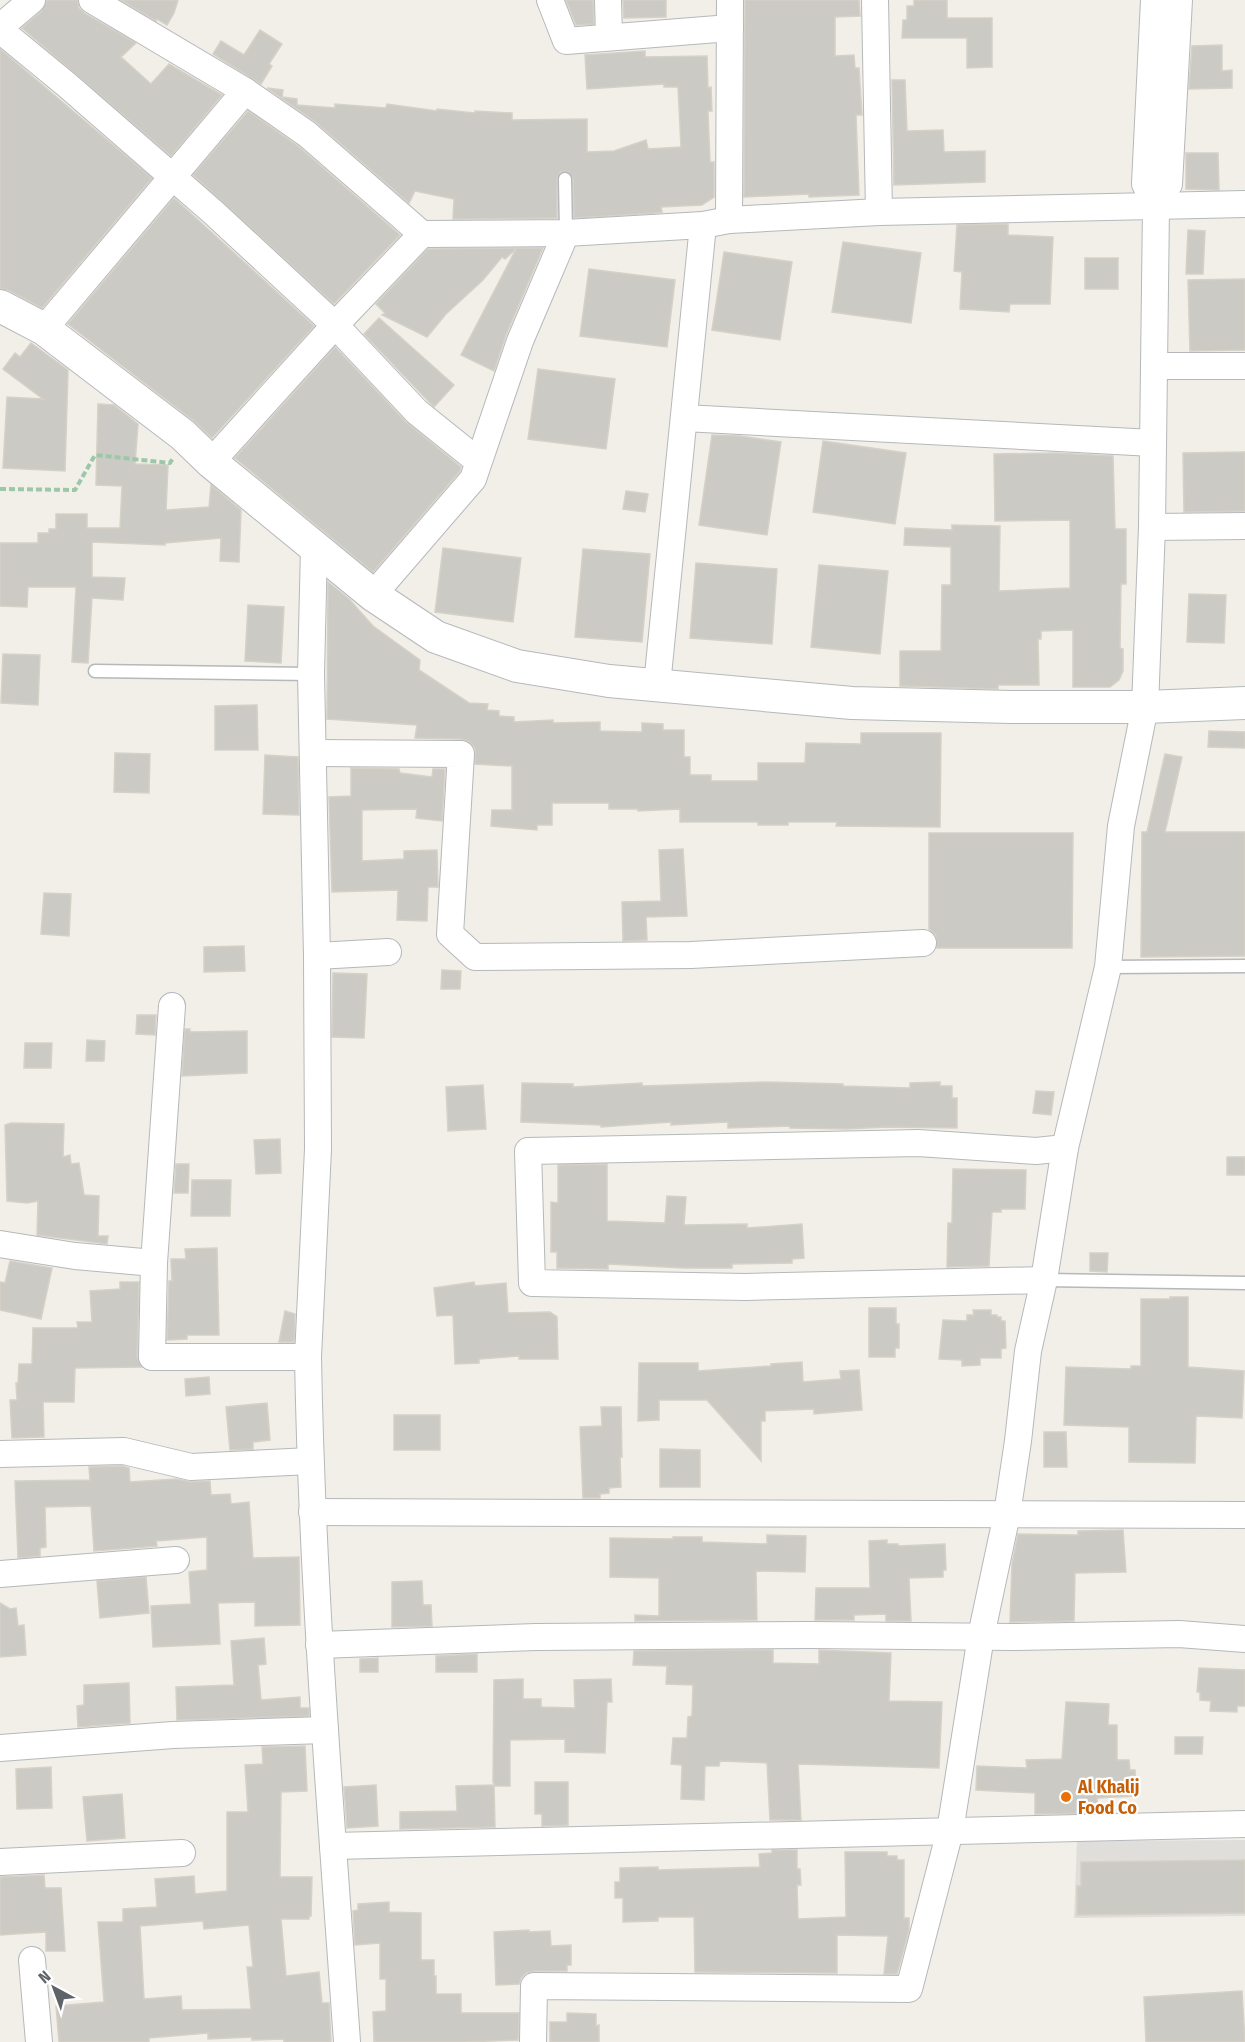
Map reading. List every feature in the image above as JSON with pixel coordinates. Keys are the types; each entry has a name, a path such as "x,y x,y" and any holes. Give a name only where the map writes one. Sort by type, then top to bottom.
{"street":[{"path":"32,0 0,29 214,213 335,325 417,412 478,461"},
{"path":"92,0 245,91 307,134 422,234 566,233 704,225 729,220 879,212 1245,204"},
{"path":"550,0 566,41 730,28"},
{"path":"608,0 609,37"},
{"path":"729,220 730,0"},
{"path":"875,0 879,212"},
{"path":"533,2042 534,1986 909,1989 950,1831 981,1636 1006,1514 1018,1441 1028,1351 1044,1280 1065,1148 1108,967 1121,826 1145,707 1152,527 1156,207 1145,184 1154,0"},
{"path":"1156,207 1170,184 1179,0"},
{"path":"44,328 245,91"},
{"path":"657,685 704,225"},
{"path":"373,595 473,479 520,341 566,233"},
{"path":"211,462 335,325 422,234"},
{"path":"0,307 44,328 183,435 211,462 373,595 436,637 517,666 609,681 852,703 1011,707 1145,707 1245,703"},
{"path":"1154,366 1245,366"},
{"path":"684,418 1153,443"},
{"path":"1152,527 1245,526"},
{"path":"314,547 311,674 317,956 318,1149 308,1358 309,1461 319,1645 347,2042"},
{"path":"314,753 461,754 450,934 475,957 691,955 923,943"},
{"path":"317,956 388,952"},
{"path":"172,1006 154,1263 152,1357 308,1358"},
{"path":"1044,1280 745,1287 532,1283 528,1151 918,1143 1036,1151 1065,1148"},
{"path":"0,1244 75,1256 154,1263"},
{"path":"0,1454 124,1451 191,1467 309,1461"},
{"path":"312,1512 1245,1515"},
{"path":"0,1574 176,1560"},
{"path":"319,1645 536,1637 810,1635 1179,1634 1245,1639"},
{"path":"0,1748 173,1735 325,1730"},
{"path":"333,1846 1245,1824"},
{"path":"0,1862 182,1853"},
{"path":"32,1960 39,2042"}],"lane":[{"path":"565,179 566,233"},
{"path":"95,671 311,674"},
{"path":"1108,967 1245,966"},
{"path":"1044,1280 1245,1283"}],"path":[{"path":"0,489 75,490 95,455 170,463 183,435"}],"shaded area":[{"path":"1245,1840 1245,1916 1074,1918 1077,1841"}],"building":[{"path":"47,0 77,0 79,8 84,13 136,43 121,57 151,84 169,64 222,95 171,156 22,28 42,11"},
{"path":"121,0 178,0 167,25"},
{"path":"566,0 593,0 594,24 576,25"},
{"path":"623,0 666,0 666,17 624,18"},
{"path":"745,0 859,0 860,16 835,17 835,56 854,55 855,68 859,68 862,115 856,115 859,195 809,197 809,194 744,197"},
{"path":"914,0 947,0 947,18 992,18 992,67 967,68 967,38 902,38 903,20 907,20 907,6 914,6"},
{"path":"260,30 282,44 269,64 272,66 261,84 213,54 221,41 244,55"},
{"path":"1222,45 1222,71 1232,70 1232,88 1189,89 1192,46"},
{"path":"0,49 152,178 42,308 0,288"},
{"path":"645,51 645,57 707,56 708,88 711,87 712,111 708,111 710,162 714,162 714,197 702,205 661,207 662,212 655,213 574,218 573,178 569,172 564,171 560,172 557,179 557,218 453,219 454,199 415,191 409,203 317,123 267,88 283,90 282,97 297,99 297,105 335,108 335,104 386,108 387,104 437,111 437,109 475,113 475,111 512,113 512,120 587,119 587,152 614,151 646,140 648,149 681,147 678,87 664,87 664,84 587,89 585,55"},
{"path":"892,80 905,80 907,131 943,130 944,152 985,151 985,182 894,185"},
{"path":"248,111 298,146 400,235 334,304 193,175"},
{"path":"1186,153 1218,153 1219,190 1186,189"},
{"path":"174,198 314,326 212,438 194,421 68,324"},
{"path":"1008,224 1008,235 1053,237 1050,304 1010,304 1009,312 960,309 962,272 954,271 957,225"},
{"path":"1188,230 1205,231 1203,274 1186,274"},
{"path":"843,242 921,253 911,323 832,312"},
{"path":"543,248 506,335 494,371 461,355 516,249 505,259 502,257 483,280 446,314 427,337 382,315 385,313 376,304 428,249"},
{"path":"724,252 792,262 780,340 712,330"},
{"path":"1085,258 1118,258 1118,289 1085,289"},
{"path":"589,269 675,280 667,347 580,336"},
{"path":"1245,279 1245,350 1190,351 1188,280"},
{"path":"379,318 454,385 434,407 364,334"},
{"path":"31,343 68,370 65,471 3,468 7,397 43,399 3,369 15,353 20,357"},
{"path":"335,347 406,422 461,467 460,471 373,572 235,458"},
{"path":"538,369 615,379 606,449 528,439"},
{"path":"98,404 114,405 138,424 135,464 168,465 166,510 209,507 211,485 241,510 239,562 220,561 221,538 165,543 165,545 92,542 92,577 125,578 123,600 92,598 88,663 72,662 76,587 28,587 27,607 0,606 0,543 38,543 38,533 49,533 49,529 56,529 56,514 87,514 87,528 120,528 122,486 96,485"},
{"path":"712,435 740,436 781,442 767,535 699,525"},
{"path":"823,441 906,453 895,524 813,512"},
{"path":"1245,452 1245,511 1184,512 1183,453"},
{"path":"1055,453 1113,456 1115,529 1126,529 1126,584 1121,584 1120,648 1123,649 1123,671 1119,680 1110,687 1073,687 1073,630 1041,631 1041,639 1038,639 1039,685 998,685 998,689 900,686 900,651 941,651 942,585 951,585 951,547 904,545 905,528 952,530 952,525 1000,526 999,591 1070,588 1070,520 995,521 994,454"},
{"path":"626,491 648,494 645,512 623,509"},
{"path":"443,548 521,558 513,622 435,612"},
{"path":"583,549 650,554 642,642 575,637"},
{"path":"696,563 777,569 772,644 690,638"},
{"path":"819,565 888,571 880,654 811,647"},
{"path":"328,582 349,599 373,626 420,660 419,670 469,703 488,704 487,710 499,711 499,716 514,717 514,722 553,720 553,723 600,722 600,731 642,732 642,723 663,724 663,730 684,730 684,757 690,757 690,775 711,775 711,781 758,781 758,763 805,763 806,743 861,744 861,733 941,733 940,827 836,826 837,822 788,822 788,825 758,825 758,822 680,822 680,809 638,811 638,809 609,809 609,803 552,803 552,825 537,825 537,830 491,826 492,810 512,810 512,766 475,764 475,748 468,741 415,738 417,725 327,719"},
{"path":"1189,594 1226,595 1224,643 1187,642"},
{"path":"248,605 284,607 281,663 245,661"},
{"path":"3,654 40,655 38,705 1,703"},
{"path":"257,705 258,750 215,750 215,706"},
{"path":"1209,731 1245,732 1245,748 1208,747"},
{"path":"115,753 150,754 149,793 114,792"},
{"path":"1165,754 1182,757 1165,832 1245,832 1245,956 1141,957 1142,832 1147,832"},
{"path":"265,755 298,757 299,815 263,814"},
{"path":"351,768 399,769 400,773 432,777 433,769 445,769 442,821 416,818 417,809 362,810 362,861 404,859 404,851 437,850 438,887 428,887 427,921 397,920 398,890 332,892 329,797 351,796"},
{"path":"929,833 1073,833 1072,948 937,948 936,935 929,929"},
{"path":"683,849 687,916 646,917 647,940 623,941 622,902 661,901 659,850"},
{"path":"44,893 71,894 69,936 41,934"},
{"path":"244,946 245,971 204,972 204,947"},
{"path":"442,970 461,971 460,989 441,989"},
{"path":"333,973 367,974 364,1038 332,1037"},
{"path":"137,1015 156,1015 155,1035 136,1034"},
{"path":"185,1029 190,1029 190,1032 247,1031 247,1073 182,1076"},
{"path":"87,1040 105,1041 104,1061 86,1061"},
{"path":"25,1043 52,1043 51,1068 24,1068"},
{"path":"767,1082 910,1088 910,1083 940,1082 940,1086 952,1086 952,1098 957,1098 957,1128 846,1129 790,1128 790,1126 728,1128 728,1122 671,1125 671,1122 601,1127 601,1125 521,1122 522,1083 573,1084 573,1087 642,1083 642,1086"},
{"path":"483,1085 486,1129 448,1131 446,1087"},
{"path":"1036,1091 1054,1092 1051,1115 1033,1113"},
{"path":"11,1123 64,1124 63,1157 70,1155 71,1164 79,1163 84,1195 99,1196 98,1236 108,1236 107,1244 37,1235 38,1201 27,1203 7,1201 5,1125"},
{"path":"280,1139 281,1173 256,1174 254,1140"},
{"path":"1227,1157 1245,1157 1245,1175 1227,1175"},
{"path":"176,1164 189,1164 188,1193 174,1193"},
{"path":"607,1164 607,1221 665,1223 667,1196 686,1197 684,1225 747,1224 747,1228 802,1224 804,1258 792,1259 792,1263 732,1264 732,1268 608,1264 608,1269 557,1268 557,1252 551,1252 551,1202 558,1203 558,1165"},
{"path":"953,1169 1026,1170 1025,1209 1001,1209 1001,1212 992,1212 989,1266 947,1267 948,1223 952,1223"},
{"path":"192,1180 231,1180 230,1216 191,1216"},
{"path":"217,1248 219,1335 187,1335 187,1339 167,1340 169,1281 172,1281 171,1259 186,1259 185,1249"},
{"path":"1090,1253 1108,1253 1107,1272 1090,1271"},
{"path":"10,1261 52,1268 41,1319 0,1310 0,1282 5,1283"},
{"path":"120,1282 139,1282 137,1357 142,1367 75,1368 74,1402 43,1402 44,1437 12,1438 10,1400 17,1400 16,1383 18,1383 19,1364 32,1364 33,1328 78,1328 77,1322 92,1322 90,1291 120,1289"},
{"path":"474,1282 475,1286 506,1283 508,1313 550,1312 557,1317 558,1359 519,1359 519,1356 479,1359 479,1363 455,1364 453,1315 437,1316 434,1288"},
{"path":"1170,1297 1188,1297 1188,1367 1244,1371 1242,1418 1196,1416 1195,1463 1129,1462 1129,1427 1064,1425 1066,1367 1131,1369 1131,1366 1141,1366 1141,1299 1170,1299"},
{"path":"869,1308 896,1308 899,1348 895,1348 895,1357 869,1357"},
{"path":"973,1310 991,1310 991,1315 997,1315 1001,1317 1001,1321 1005,1321 1006,1348 1001,1349 1001,1358 980,1358 980,1365 962,1366 962,1360 939,1359 943,1320 967,1321 967,1315 974,1315"},
{"path":"285,1311 295,1314 294,1342 279,1342"},
{"path":"802,1362 803,1382 841,1379 840,1371 859,1370 862,1410 814,1414 814,1409 765,1411 765,1421 761,1421 761,1461 707,1400 659,1400 659,1420 638,1421 639,1363 698,1363 698,1371"},
{"path":"209,1377 210,1394 186,1396 185,1379"},
{"path":"267,1403 270,1440 253,1442 253,1449 230,1450 226,1407"},
{"path":"601,1407 621,1407 621,1487 609,1488 609,1493 600,1494 600,1498 583,1498 580,1427 602,1426"},
{"path":"394,1415 440,1415 440,1450 394,1450"},
{"path":"1044,1432 1066,1432 1067,1467 1044,1467"},
{"path":"660,1449 700,1450 700,1487 660,1487"},
{"path":"122,1466 129,1468 130,1482 176,1479 191,1482 210,1481 211,1495 230,1494 231,1504 249,1502 253,1558 299,1557 300,1625 255,1626 255,1602 218,1603 220,1644 153,1647 151,1606 191,1604 189,1572 207,1570 207,1537 156,1541 157,1546 94,1551 91,1506 45,1507 46,1547 40,1548 40,1556 18,1558 15,1481 90,1480 89,1467"},
{"path":"1123,1530 1126,1572 1075,1573 1074,1621 1010,1622 1012,1564 1018,1534 1078,1535 1078,1531"},
{"path":"767,1535 806,1536 805,1572 756,1571 757,1620 635,1621 635,1615 659,1616 659,1578 610,1577 610,1538 702,1537 702,1542 767,1544"},
{"path":"887,1540 887,1544 898,1544 898,1546 945,1544 946,1570 943,1570 943,1577 909,1578 911,1621 886,1621 886,1614 854,1615 854,1620 815,1620 816,1588 870,1588 869,1541"},
{"path":"146,1577 149,1613 100,1618 97,1581"},
{"path":"422,1581 423,1605 431,1605 432,1626 392,1627 392,1582"},
{"path":"0,1603 10,1609 16,1608 18,1626 24,1625 26,1655 0,1657"},
{"path":"264,1638 266,1664 258,1665 261,1700 300,1697 300,1708 309,1708 309,1716 177,1720 176,1687 234,1685 231,1641"},
{"path":"773,1650 773,1663 819,1664 819,1650 891,1653 889,1701 942,1702 939,1768 798,1764 801,1820 770,1820 767,1763 720,1761 719,1766 705,1766 704,1800 681,1799 682,1765 671,1764 673,1738 687,1738 688,1717 692,1716 693,1685 666,1684 667,1666 633,1665 634,1651"},
{"path":"477,1654 477,1672 436,1672 436,1656"},
{"path":"378,1658 378,1672 360,1672 360,1659"},
{"path":"1199,1668 1245,1670 1245,1706 1237,1706 1237,1712 1210,1711 1211,1701 1200,1700 1200,1692 1197,1692"},
{"path":"523,1679 523,1699 541,1699 541,1707 575,1708 574,1680 611,1679 612,1702 607,1702 605,1753 565,1752 565,1739 510,1740 510,1786 495,1786 493,1782 494,1680"},
{"path":"129,1683 130,1723 78,1727 77,1706 84,1705 84,1685"},
{"path":"1066,1702 1109,1704 1108,1725 1117,1725 1117,1760 1129,1760 1130,1770 1135,1770 1136,1796 1097,1798 1098,1813 1035,1814 1035,1793 976,1790 977,1766 1027,1768 1026,1760 1062,1759"},
{"path":"1175,1737 1203,1737 1202,1754 1175,1754"},
{"path":"305,1746 307,1791 281,1792 280,1877 312,1877 309,1919 281,1919 286,1976 319,1972 322,2003 329,2003 331,2042 284,2042 284,2039 252,2040 252,2037 208,2039 208,2033 149,2038 149,2042 59,2042 56,2006 104,2002 98,1922 123,1922 123,1909 157,1907 155,1879 194,1876 195,1894 227,1891 227,1812 248,1812 245,1765 263,1764 262,1747","holes":["203,1921 204,1929 249,1925 253,1967 247,1967 251,2009 182,2010 181,1996 144,1999 140,1926"]},
{"path":"51,1767 52,1808 17,1809 16,1769"},
{"path":"535,1782 568,1782 568,1825 542,1826 542,1814 535,1814"},
{"path":"376,1785 378,1826 347,1828 344,1787"},
{"path":"494,1785 495,1827 400,1829 400,1812 457,1811 456,1786"},
{"path":"122,1794 125,1838 87,1841 83,1797"},
{"path":"772,1850 797,1850 797,1869 800,1869 801,1885 797,1885 798,1919 846,1917 845,1852 887,1852 887,1856 897,1856 897,1860 904,1860 904,1918 909,1918 909,1930 897,1974 884,1974 888,1936 837,1935 837,1973 695,1972 694,1917 658,1917 658,1921 623,1922 623,1898 615,1898 615,1882 620,1882 620,1868 658,1867 658,1870 760,1867 759,1854 772,1853"},
{"path":"1245,1860 1245,1913 1077,1915 1077,1886 1081,1886 1081,1862"},
{"path":"44,1875 45,1888 61,1888 65,1951 46,1951 46,1932 0,1935 0,1877"},
{"path":"389,1902 389,1912 421,1913 421,1960 434,1960 436,1994 461,1994 461,2013 519,2013 518,2040 374,2042 373,2012 386,2011 386,1979 380,1979 380,1943 355,1945 353,1911 358,1910 358,1904"},
{"path":"529,1930 529,1932 550,1931 551,1946 571,1945 571,1965 567,1965 567,1971 526,1973 519,1984 496,1985 494,1932"},
{"path":"1242,1991 1245,2042 1146,2042 1144,1997"},
{"path":"567,2013 596,2014 596,2026 599,2025 599,2042 550,2042 550,2022 567,2022"}],"place":[{"name":"Al Khalij Food Co","path":"1066,1797"}]}
